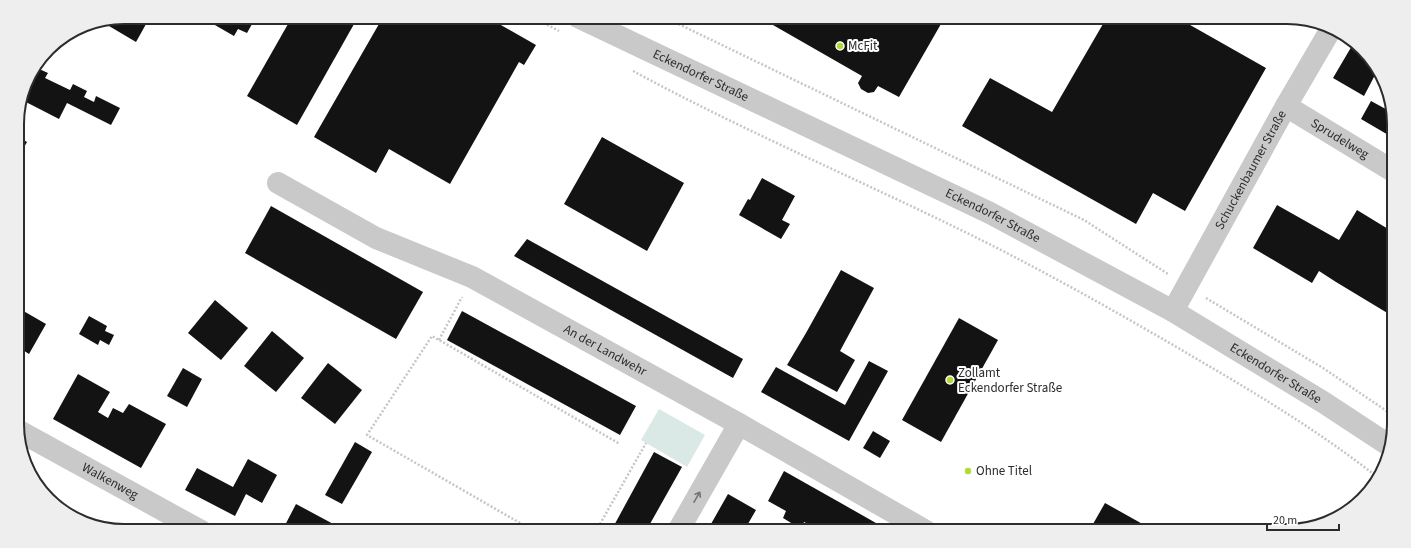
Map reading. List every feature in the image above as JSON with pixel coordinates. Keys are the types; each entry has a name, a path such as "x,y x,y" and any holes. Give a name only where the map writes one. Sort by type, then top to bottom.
{"street":[{"name":"Eckendorfer Straße","path":"593,24 990,213 1173,311 1323,402 1385,443"},
{"name":"Schuckenbaumer Straße","path":"1173,311 1286,106 1329,33"},
{"name":"Sprudelweg","path":"1286,106 1387,167"},
{"name":"An der Landwehr","path":"278,183 376,238 472,277 739,424 914,524"},
{"path":"682,524 739,424"},
{"name":"Walkenweg","path":"24,434 188,524"}],"path":[{"path":"545,24 564,34"},
{"path":"678,24 1084,220 1186,285 1323,368 1387,411"},
{"path":"633,71 748,129 1001,250 1125,317 1308,426 1350,455 1374,474"},
{"path":"438,340 472,277"},
{"path":"522,524 367,435 432,336 620,444"},
{"path":"600,524 646,443"}],"shaded area":[{"path":"659,409 705,435 687,467 641,440"}],"building":[{"path":"117,24 146,24 136,42 109,26"},
{"path":"213,24 252,24 247,33 238,29 234,36"},
{"path":"288,24 354,24 297,125 247,96"},
{"path":"379,24 499,24 536,45 524,65 519,62 450,184 389,149 376,173 314,137"},
{"path":"771,24 941,24 899,97 878,86 874,92 868,93 861,89 858,83 862,76"},
{"path":"1103,24 1188,24 1266,68 1185,211 1153,193 1136,224 962,126 990,78 1052,112"},
{"path":"1351,47 1362,58 1375,76 1364,96 1333,78"},
{"path":"40,69 48,73 45,78 70,90 73,84 87,91 84,97 94,102 96,96 120,108 111,125 67,103 59,119 26,102 34,80"},
{"path":"1371,101 1386,109 1387,134 1361,119"},
{"path":"602,137 684,183 647,251 564,204"},
{"path":"24,140 27,142 24,147"},
{"path":"762,178 795,196 782,220 790,224 781,239 739,215 748,199 750,200"},
{"path":"1277,205 1339,240 1357,210 1387,228 1387,313 1319,271 1312,283 1253,248"},
{"path":"271,206 423,292 396,339 245,253"},
{"path":"527,239 743,359 733,378 514,256"},
{"path":"841,270 874,288 840,351 855,360 837,392 787,365"},
{"path":"215,300 248,328 221,360 188,333"},
{"path":"24,311 46,324 29,354 24,351"},
{"path":"462,311 636,406 620,435 447,340"},
{"path":"89,316 107,326 105,331 114,335 109,345 100,340 98,345 79,334"},
{"name":"Zollamt Eckendorfer Straße","path":"959,318 998,340 941,442 902,420"},
{"path":"272,331 304,358 276,392 244,366"},
{"path":"869,361 888,371 849,441 761,392 776,367 845,405"},
{"path":"328,363 362,390 335,424 301,398"},
{"path":"183,368 202,379 187,407 167,396"},
{"path":"78,374 110,392 98,412 108,418 113,408 123,413 129,404 166,424 141,468 53,419"},
{"path":"873,431 890,441 880,458 863,448"},
{"path":"355,442 372,452 342,504 325,495"},
{"path":"654,452 682,467 650,524 615,524"},
{"path":"248,459 277,475 262,503 246,494 235,516 185,490 197,468 233,487"},
{"path":"784,471 878,524 808,524 804,522 803,524 793,524 783,518 786,511 768,501"},
{"path":"728,494 756,510 748,524 711,524"},
{"path":"1105,503 1142,524 1093,524"},
{"path":"296,504 333,524 286,524"}],"place":[{"name":"McFit","path":"840,46"},
{"name":"Zollamt Eckendorfer Straße","path":"950,380"},
{"name":"Ohne Titel","path":"968,471"}]}
